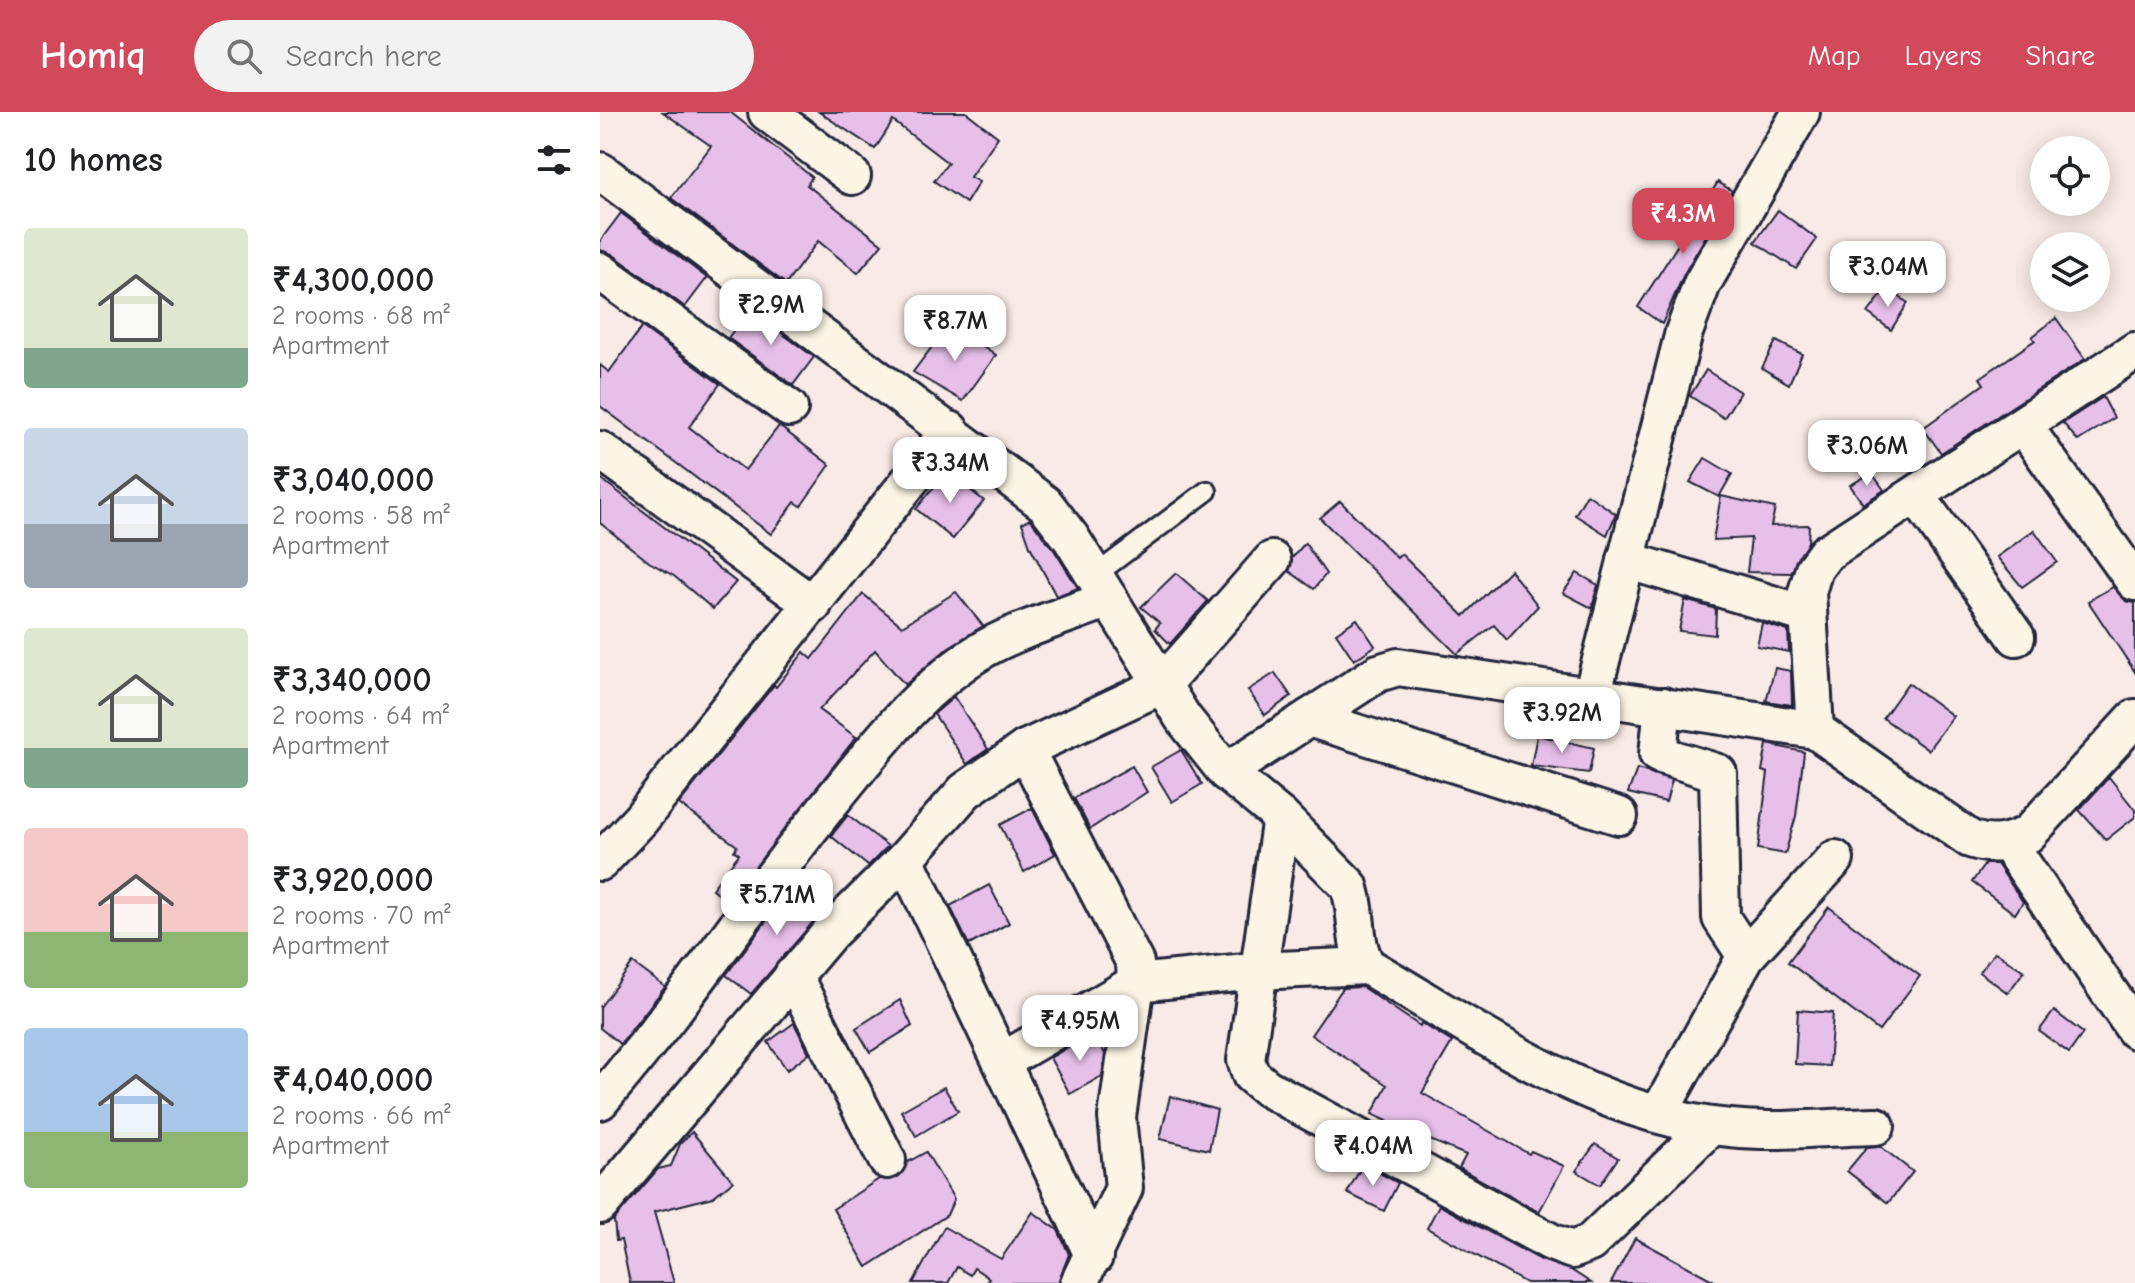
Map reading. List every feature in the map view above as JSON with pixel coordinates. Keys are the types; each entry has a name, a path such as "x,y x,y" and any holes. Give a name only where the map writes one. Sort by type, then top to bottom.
{"street":[{"path":"767,112 852,176"},
{"path":"1592,696 1684,332 1702,284 1801,112"},
{"path":"600,171 1045,504 1183,718 1226,772 1281,817 1349,886 1354,899 1359,954 1367,966 1586,1092 1659,1113 1733,1129 1876,1126"},
{"path":"600,271 789,408"},
{"path":"1815,730 1807,592 1814,569 1826,553 2135,351"},
{"path":"2023,425 2135,582"},
{"path":"600,862 640,820 950,430"},
{"path":"600,450 813,605"},
{"path":"1916,495 2016,637"},
{"path":"600,1205 793,975 905,859 965,791 1025,749 1162,685 1272,560"},
{"path":"1626,560 1808,615"},
{"path":"600,1101 642,1053 763,887 902,715 948,674 986,648 1102,588"},
{"path":"1226,772 1378,673 1398,667 1815,730 1970,839 1987,845 2008,843 2028,834 2135,718"},
{"path":"1663,706 1658,754 1718,773 1721,918 1746,956"},
{"path":"1309,718 1619,816"},
{"path":"1025,749 1135,963 1136,983 1117,1117 1124,1188 1087,1270"},
{"path":"1281,817 1256,971 1246,1060 1251,1075 1267,1088 1551,1242 1572,1250 1590,1243 1711,1126"},
{"path":"2008,843 2135,1030"},
{"path":"905,859 1003,1061 1087,1270"},
{"path":"1659,1113 1746,956 1835,859"},
{"path":"1003,1061 1136,983 1256,971 1367,966"},
{"path":"793,975 887,1160"}],"lane":[{"path":"1102,588 1207,491"}],"building":[{"path":"663,112 730,112 812,177 807,185 882,244 858,273 818,241 786,284 671,198 711,146"},
{"path":"819,112 966,112 998,137 970,177 979,182 966,203 934,181 948,163 893,121 875,149"},
{"path":"1718,182 1732,191 1684,274 1662,324 1638,307"},
{"path":"1778,210 1817,239 1796,269 1755,242"},
{"path":"621,213 707,278 685,307 612,254 600,250 600,241"},
{"path":"1887,288 1908,303 1891,330 1868,313"},
{"path":"749,309 814,357 793,385 728,338"},
{"path":"2056,318 2085,359 1941,453 1923,428 1984,384 1980,378 2035,340 2032,337"},
{"path":"950,323 996,355 963,401 913,372"},
{"path":"642,327 720,384 689,427 745,470 779,426 830,465 801,506 795,502 771,534 600,406 600,365 609,372"},
{"path":"1776,341 1802,354 1789,384 1762,368"},
{"path":"1706,370 1740,392 1724,418 1690,396"},
{"path":"2103,397 2114,418 2078,441 2063,423"},
{"path":"1705,458 1732,474 1719,497 1690,482"},
{"path":"947,471 984,501 953,539 916,509"},
{"path":"1872,473 1884,490 1863,504 1850,485"},
{"path":"600,478 736,582 713,609 674,576 649,562 600,523"},
{"path":"1587,494 1616,514 1607,535 1575,515"},
{"path":"1721,496 1775,508 1771,526 1809,525 1808,542 1791,573 1747,572 1751,538 1713,540"},
{"path":"1340,501 1397,558 1401,554 1464,616 1510,570 1538,606 1507,640 1494,625 1457,654 1320,518"},
{"path":"1030,519 1078,588 1056,596 1030,546 1022,523"},
{"path":"2034,530 2057,562 2022,587 1997,557"},
{"path":"1305,543 1326,574 1314,589 1289,571 1292,558"},
{"path":"1176,573 1208,601 1170,644 1155,629 1160,623 1141,607"},
{"path":"1577,573 1598,585 1592,608 1563,593"},
{"path":"2113,587 2126,601 2135,603 2135,672 2088,601"},
{"path":"956,592 983,626 949,647 905,685 875,650 819,710 856,737 729,901 712,889 739,854 734,851 737,846 679,804 774,685 776,687 804,652 812,659 863,594 902,626"},
{"path":"1685,600 1716,609 1715,635 1679,631"},
{"path":"1357,619 1375,646 1354,660 1336,633"},
{"path":"1762,623 1788,631 1789,652 1757,646"},
{"path":"1775,668 1791,671 1792,705 1766,701"},
{"path":"1275,673 1291,696 1265,715 1248,690"},
{"path":"1908,683 1953,716 1928,750 1883,718"},
{"path":"954,697 988,749 967,764 934,714"},
{"path":"1537,735 1594,748 1589,773 1531,766"},
{"path":"1767,744 1804,752 1796,816 1785,854 1758,849 1768,773 1762,771"},
{"path":"1181,750 1202,784 1172,802 1151,767"},
{"path":"1132,766 1147,792 1090,829 1074,798"},
{"path":"1637,769 1672,780 1666,802 1628,793"},
{"path":"2109,777 2135,810 2135,817 2106,840 2079,810"},
{"path":"1032,808 1055,854 1024,872 1000,825"},
{"path":"848,815 888,846 868,866 831,836"},
{"path":"1985,864 1997,864 2023,902 2015,914 1972,882"},
{"path":"796,881 829,904 751,994 726,975"},
{"path":"989,885 1009,923 969,945 950,906"},
{"path":"1829,907 1920,976 1879,1031 1788,962"},
{"path":"1995,952 2024,971 2008,993 1979,972"},
{"path":"633,963 665,987 620,1044 600,1028 600,1007"},
{"path":"1362,987 1420,1026 1421,1023 1452,1042 1422,1093 1529,1154 1531,1151 1564,1166 1539,1212 1459,1168 1466,1155 1423,1137 1418,1146 1383,1127 1387,1121 1372,1114 1387,1085 1311,1035 1343,988"},
{"path":"900,1000 912,1026 870,1052 856,1028"},
{"path":"1798,1010 1833,1013 1829,1066 1795,1064"},
{"path":"2054,1011 2083,1033 2069,1053 2039,1031"},
{"path":"794,1023 809,1053 787,1070 768,1042"},
{"path":"1094,1032 1105,1054 1102,1076 1070,1094 1050,1058"},
{"path":"944,1087 958,1111 916,1136 901,1111"},
{"path":"1170,1096 1217,1110 1209,1150 1160,1139"},
{"path":"692,1132 733,1181 713,1197 654,1212 674,1283 630,1283 621,1240 616,1241 614,1220 658,1169 671,1166 680,1144"},
{"path":"1595,1144 1618,1158 1600,1185 1576,1171"},
{"path":"1880,1146 1913,1172 1888,1203 1847,1171 1867,1147"},
{"path":"926,1152 954,1199 947,1215 867,1267 833,1209 879,1179 897,1178 908,1162"},
{"path":"1363,1164 1398,1183 1384,1211 1347,1193"},
{"path":"1439,1205 1541,1260 1571,1270 1591,1283 1526,1283 1427,1228"},
{"path":"1033,1212 1058,1230 1069,1254 1058,1283 985,1283 989,1278 974,1268 970,1275 957,1267 948,1283 913,1283 944,1227 1001,1259"},
{"path":"1635,1238 1718,1283 1611,1283"}]}
